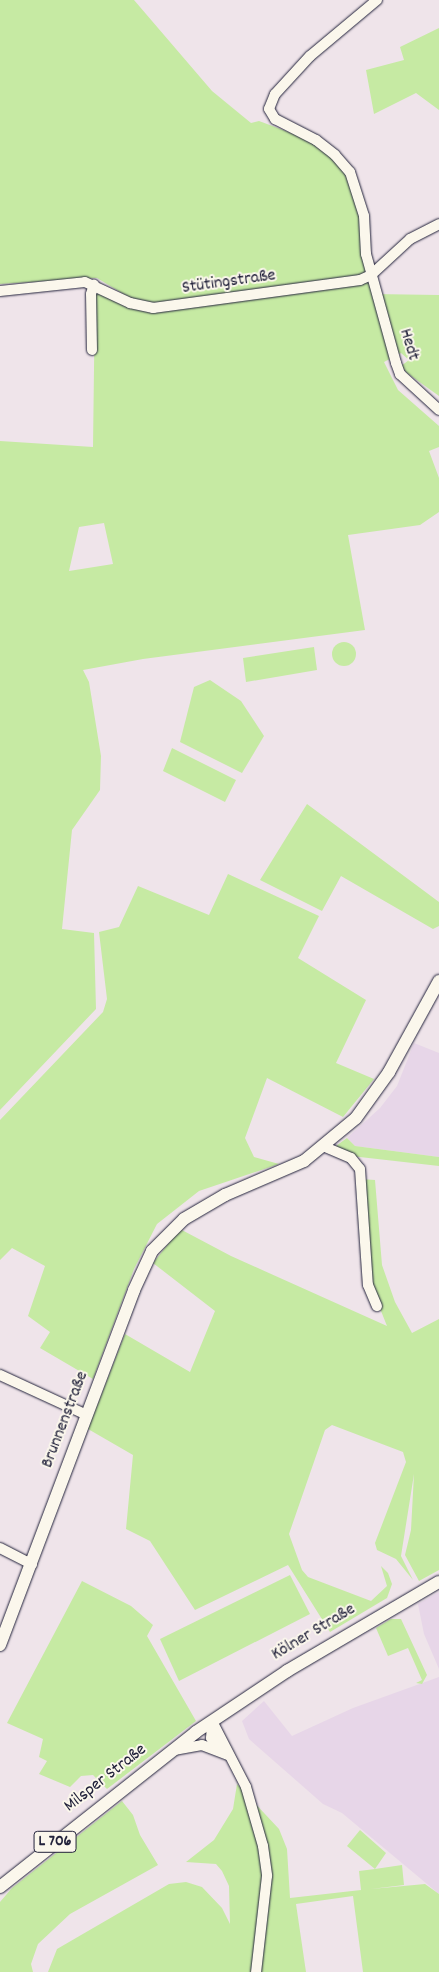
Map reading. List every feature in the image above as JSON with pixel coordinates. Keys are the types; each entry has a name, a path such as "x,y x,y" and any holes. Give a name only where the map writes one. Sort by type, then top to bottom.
{"main road":[{"name":"Brunnenstraße","path":"2,1636 32,1564 87,1414 152,1251 184,1219 225,1195 304,1161 325,1147 356,1118 374,1095 439,981"},
{"name":"Kölner Straße","path":"212,1721 287,1671 439,1582"},
{"name":"Milsper Straße","path":"0,1887 169,1752 212,1721"}],"street":[{"path":"371,275 361,202 350,172 335,155 316,140 275,119 269,109 275,94 310,56 377,0"},
{"name":"Stütingstraße","path":"94,284 130,303 153,308 360,280 371,275 410,239 439,224"},
{"name":"Hedt","path":"371,275 400,374 439,410"},
{"path":"0,291 94,284 91,294 92,350"},
{"path":"325,1147 351,1158 360,1169 368,1285 376,1306"},
{"path":"0,1375 87,1414"},
{"path":"0,1548 32,1564"},
{"path":"212,1721 210,1738 223,1752 246,1788 256,1816 267,1876 256,1972"},
{"path":"169,1752 199,1745 223,1752"}],"shaded area":[{"path":"414,1043 439,1053 439,1157 355,1146 347,1138 380,1108 397,1086"},
{"path":"439,1592 439,1669 424,1634 418,1604"},
{"path":"439,1677 439,1894 342,1813 323,1804 249,1739 242,1721 264,1701 292,1736 353,1708"}],"green space":[{"path":"0,0 134,0 212,91 251,123 259,121 302,137 322,148 342,167 355,189 373,294 439,295 439,396 407,373 401,366 409,360 401,353 384,362 398,390 439,426 439,447 429,451 439,478 439,512 420,525 348,535 365,630 143,659 83,670 89,682 101,756 100,790 72,830 62,929 94,933 96,1009 0,1110 0,441 93,447 95,289 126,307 130,298 97,278 0,284","holes":["104,523 113,564 69,571 79,527"]},
{"path":"439,28 439,110 416,93 374,114 366,70 404,60 400,47"},
{"path":"344,642 352,646 356,654 352,662 344,666 336,662 332,654 336,646"},
{"path":"314,647 317,670 246,682 243,658"},
{"path":"210,680 241,701 264,736 242,773 180,742 194,687"},
{"path":"172,748 236,780 225,802 163,771"},
{"path":"307,804 439,902 439,926 433,929 341,876 322,911 260,880"},
{"path":"228,874 319,916 298,958 366,1000 336,1063 374,1079 343,1117 267,1078 245,1138 254,1157 279,1164 199,1191 157,1224 134,1269 93,1379 40,1348 50,1332 28,1316 45,1266 12,1248 0,1260 0,1120 103,1012 107,999 99,932 119,927 138,886 209,915"},
{"path":"347,1138 355,1146 439,1157 439,1166 351,1156 333,1148"},
{"path":"360,1179 375,1180 382,1265 395,1302 412,1333 439,1319 439,1570 419,1581 405,1555 411,1530 414,1474 401,1556 413,1580 396,1559 377,1550 375,1543 406,1462 403,1452 332,1425 325,1430 289,1534 302,1570 308,1577 371,1601 387,1586 381,1566 388,1573 392,1584 387,1598 330,1632 288,1565 195,1610 150,1541 126,1529 133,1455 88,1429 125,1334 190,1372 215,1311 153,1263 180,1229 231,1256 387,1326 371,1286"},
{"path":"290,1575 310,1614 179,1681 160,1639"},
{"path":"82,1581 131,1606 153,1625 147,1636 196,1721 107,1789 93,1775 81,1776 70,1787 39,1774 47,1761 39,1757 43,1739 7,1723"},
{"path":"391,1619 401,1619 427,1675 422,1684 416,1683 422,1680 408,1648 388,1656 376,1628"},
{"path":"237,1784 279,1829 287,1849 290,1898 361,1890 359,1871 402,1865 404,1885 371,1889 425,1884 439,1894 439,1972 363,1972 353,1896 296,1904 306,1972 48,1972 57,1949 169,1884 186,1882 202,1887 222,1908 230,1924 229,1886 222,1871 216,1864 186,1862 214,1840 233,1809"},
{"path":"122,1801 133,1815 140,1835 158,1865 70,1914 38,1944 31,1964 33,1972 0,1972 0,1902 12,1888"},
{"path":"360,1830 386,1853 375,1869 347,1846"}]}
